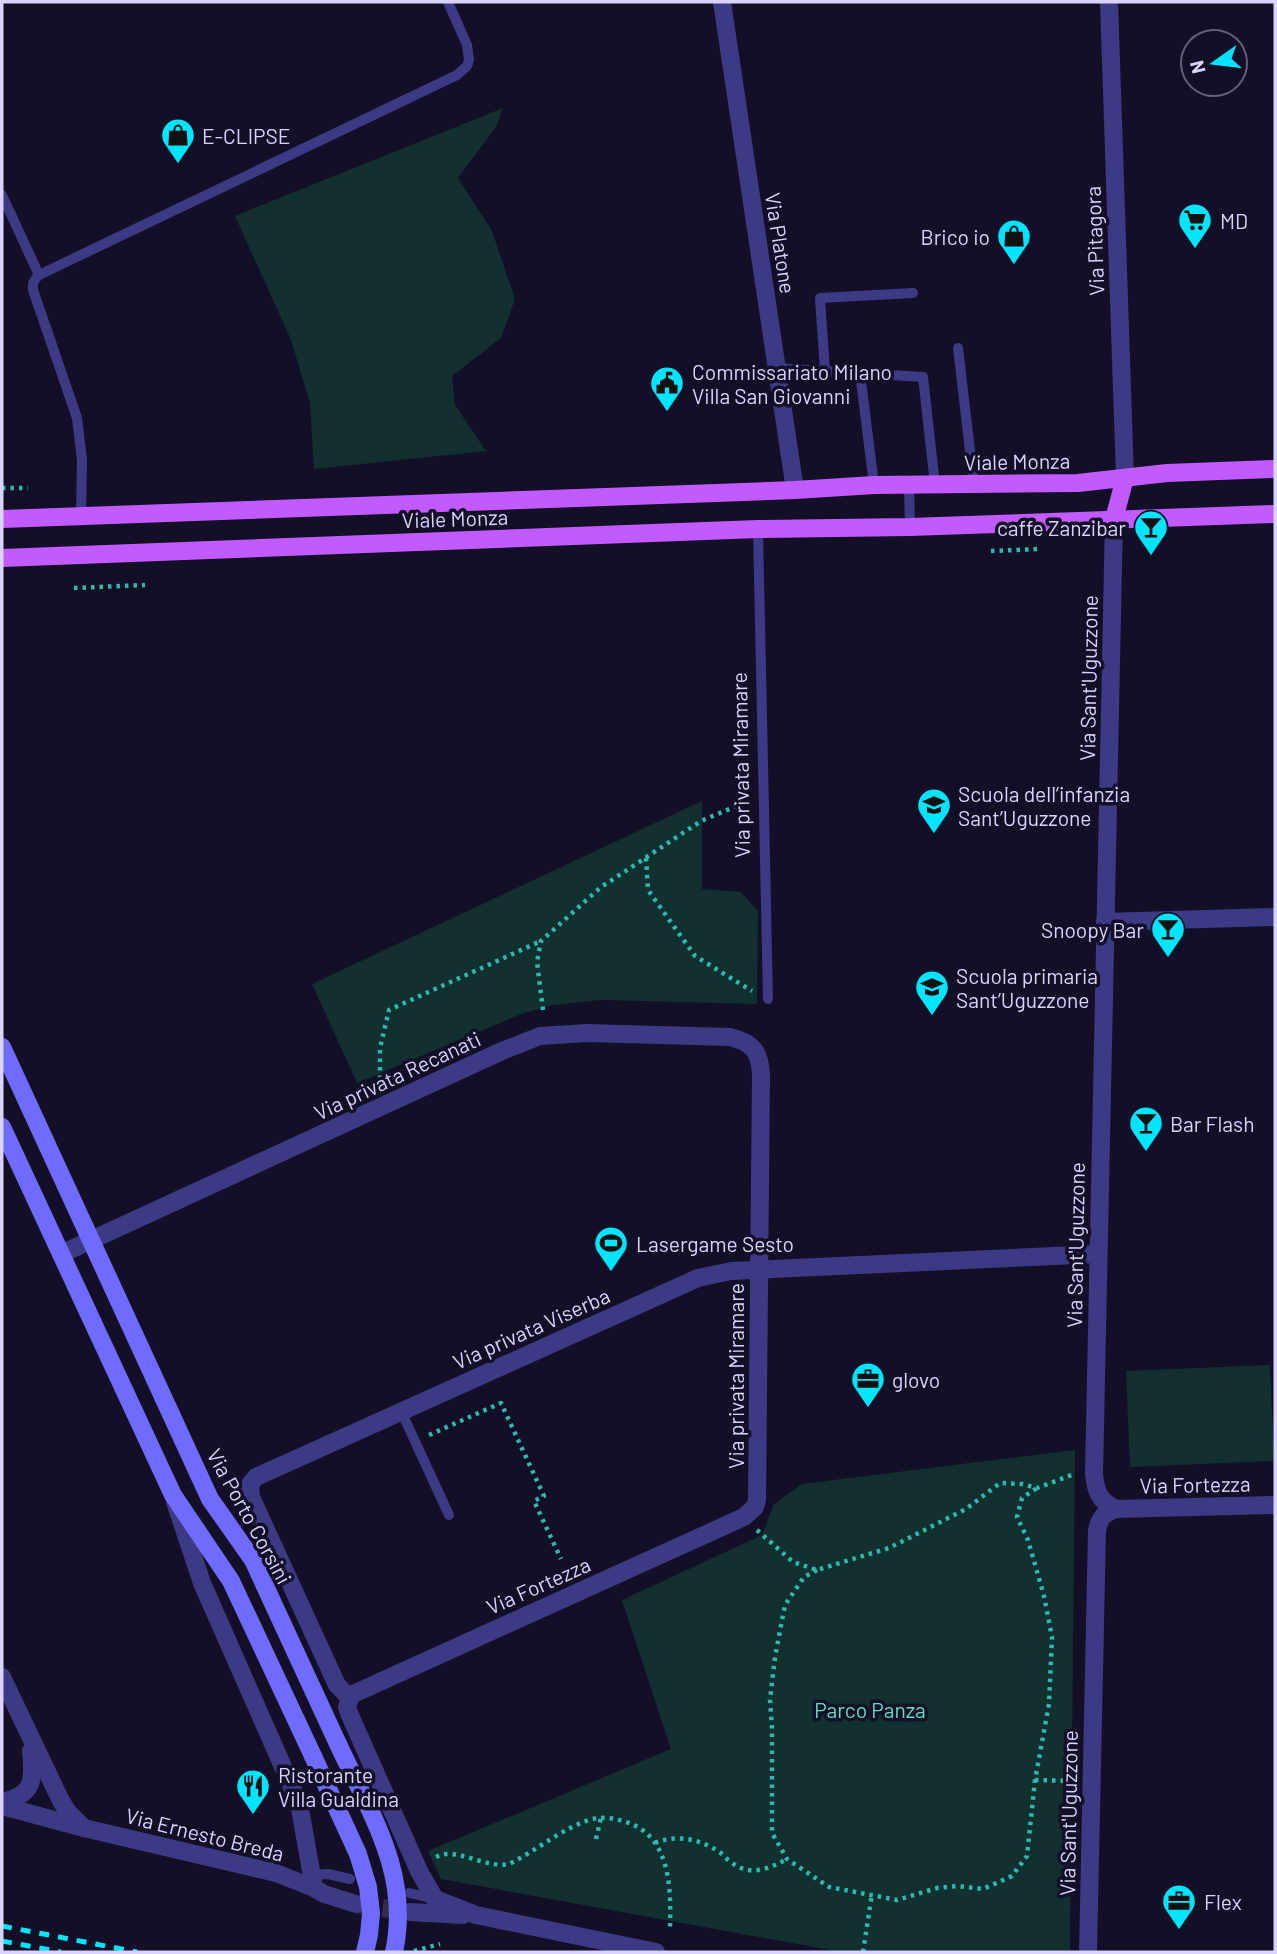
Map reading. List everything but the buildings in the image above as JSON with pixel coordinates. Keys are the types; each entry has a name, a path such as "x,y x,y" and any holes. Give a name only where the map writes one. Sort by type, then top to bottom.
{"main road":[{"name":"Viale Monza","path":"2,519 874,485 1078,483 1167,473 1275,469"},
{"path":"1114,519 1125,478"},
{"name":"Viale Monza","path":"2,558 758,529 910,527 1275,514"}],"street":[{"name":"Via Platone","path":"722,2 795,490"},
{"name":"Via Pitagora","path":"1109,2 1125,478"},
{"name":"Via Sant'Uguzzone","path":"1114,519 1094,1474 1098,1495 1116,1508"},
{"path":"1105,922 1275,917"},
{"name":"Via privata Recanati","path":"61,1255 490,1056 540,1037 587,1033 730,1037 745,1040 755,1050 761,1062"},
{"name":"Via Porto Corsini","path":"2,1047 210,1499 253,1560 381,1835 394,1871 398,1901 398,1928 394,1952"},
{"name":"Via privata Miramare","path":"744,1517 755,1507 757,1500 761,1062"},
{"path":"2,1127 173,1495 202,1583 299,1803 312,1882"},
{"name":"Via privata Viserba","path":"250,1484 259,1475 698,1278 731,1271 1098,1254"},
{"name":"Via Porto Corsini","path":"250,1484 251,1497 337,1685 351,1695"},
{"path":"173,1495 231,1581 358,1854 368,1887 371,1913 365,1952"},
{"name":"Via Fortezza","path":"1116,1508 1275,1505"},
{"name":"Via Sant'Uguzzone","path":"1088,1952 1097,1531 1102,1516 1116,1508"},
{"name":"Via Fortezza","path":"351,1695 744,1517"},
{"path":"2,1677 61,1801 84,1828"},
{"path":"351,1695 347,1707 349,1713 432,1906"},
{"path":"2,1804 22,1794 31,1784 33,1768 30,1737"},
{"name":"Via Ernesto Breda","path":"2,1804 84,1828 312,1882 324,1894 356,1905"},
{"path":"410,1912 432,1906 656,1952"}],"lane":[{"path":"81,516 79,428 33,290 33,284 39,275 457,75 467,66 469,53 448,2"},
{"path":"2,195 39,275"},
{"path":"825,371 820,298 913,293"},
{"path":"958,348 974,485"},
{"path":"776,368 923,377 935,485"},
{"path":"860,373 874,485"},
{"path":"909,486 910,527"},
{"name":"Via privata Miramare","path":"758,529 763,795 763,997"},
{"path":"401,1411 449,1515"},
{"name":"Via Ernesto Breda","path":"312,1882 328,1874 350,1879"},
{"path":"409,1893 432,1906"}],"path":[{"path":"2,488 28,488"},
{"path":"991,551 1039,550"},
{"path":"74,588 145,585"},
{"path":"380,1079 380,1048 389,1010 541,941 601,887 701,821 763,795"},
{"path":"646,858 648,890 695,956 763,997"},
{"path":"541,941 537,962 543,1010"},
{"path":"411,1431 427,1430 430,1436 501,1403 544,1496 534,1501 561,1559"},
{"path":"1037,1488 1000,1483 966,1509 889,1548 817,1570 804,1577 785,1605 770,1700 772,1833 787,1859 829,1887 897,1900 937,1888 957,1886 983,1889 1012,1876 1027,1856 1035,1780 1049,1704 1052,1637 1028,1540 1017,1517 1022,1498 1037,1488 1078,1474"},
{"path":"744,1517 793,1562 817,1570"},
{"path":"1035,1780 1092,1781"},
{"path":"596,1839 601,1818"},
{"path":"428,1865 442,1854 453,1854 489,1865 509,1864 589,1820 616,1818 637,1825 651,1837 667,1867 671,1893 670,1927"},
{"path":"655,1843 673,1838 690,1840 720,1852 733,1864 745,1870 772,1868 787,1859"},
{"path":"863,1952 872,1894"},
{"path":"410,1952 440,1944"}],"green space":[{"path":"503,108 496,127 458,178 492,231 515,299 501,338 452,376 455,405 486,451 314,469 310,403 291,340 235,216"},
{"path":"702,801 702,889 741,892 758,911 757,1004 601,1000 552,1005 521,1014 357,1083 312,984"},
{"path":"1270,1365 1274,1461 1130,1467 1126,1371"},
{"name":"Parco Panza","path":"1075,1450 1070,1952 841,1952 441,1879 428,1851 671,1749 622,1600 762,1535 774,1504 802,1484"}],"tunnel":[{"path":"356,1904 410,1912"}],"railway":[{"path":"2,1926 137,1952"},
{"path":"2,1941 61,1952"}],"place":[{"name":"E-CLIPSE","path":"178,165"},
{"name":"MD","path":"1195,250"},
{"name":"Brico io","path":"1014,266"},
{"name":"Commissariato Milano Villa San Giovanni","path":"667,413"},
{"name":"caffe Zanzibar","path":"1151,557"},
{"name":"Scuola dell’infanzia Sant’Uguzzone","path":"934,835"},
{"name":"Snoopy Bar","path":"1168,959"},
{"name":"Scuola primaria Sant’Uguzzone","path":"932,1017"},
{"name":"Bar Flash","path":"1146,1153"},
{"name":"Lasergame Sesto","path":"611,1273"},
{"name":"glovo","path":"868,1409"},
{"name":"Ristorante Villa Gualdina","path":"253,1816"},
{"name":"Flex","path":"1179,1931"}]}
